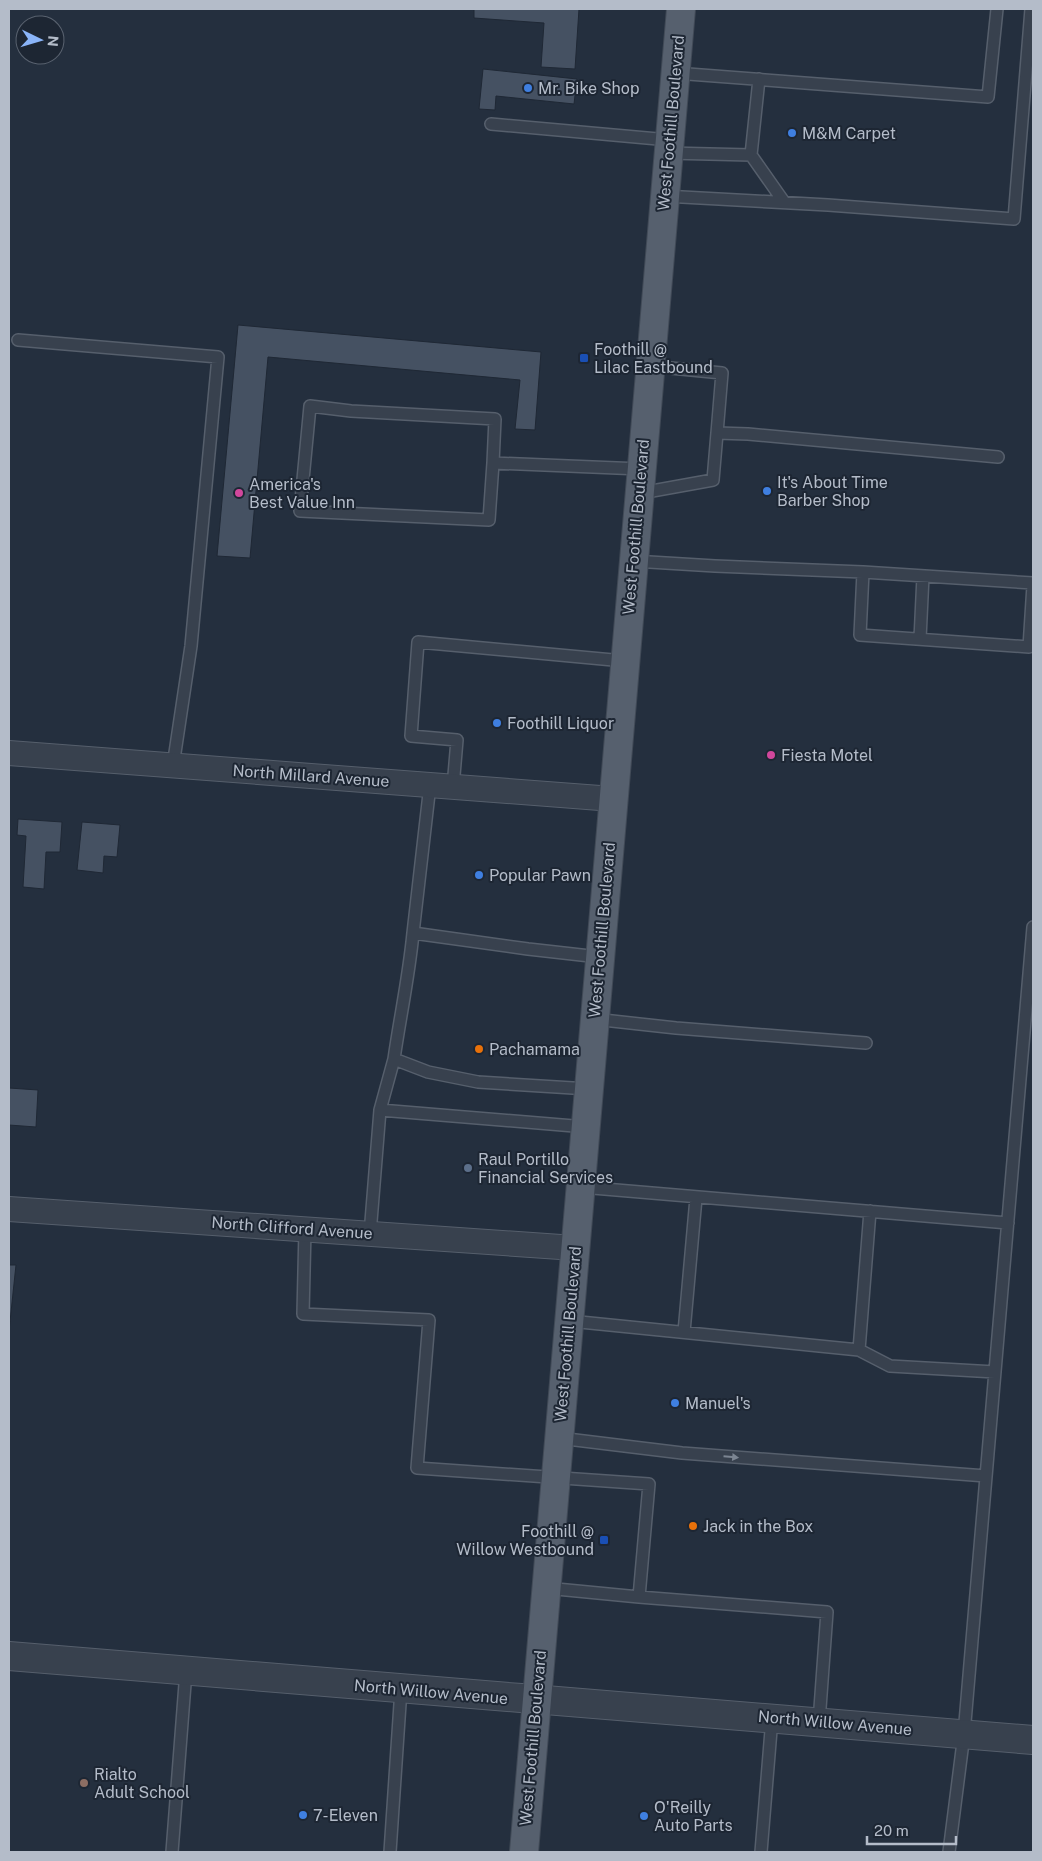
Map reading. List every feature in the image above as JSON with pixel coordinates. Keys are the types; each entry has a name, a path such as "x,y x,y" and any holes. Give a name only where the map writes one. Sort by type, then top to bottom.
{"main road":[{"name":"West Foothill Boulevard","path":"524,1852 681,9"}],"street":[{"name":"North Millard Avenue","path":"9,753 613,799"},
{"name":"North Clifford Avenue","path":"9,1209 576,1248"},
{"name":"North Willow Avenue","path":"9,1656 537,1701 1033,1740"}],"lane":[{"path":"675,73 988,97 997,9"},
{"path":"664,196 784,202 1014,219 1031,9"},
{"path":"759,78 751,155 784,202"},
{"path":"491,124 751,155"},
{"path":"18,340 218,357 191,646 173,766"},
{"path":"493,464 640,481 713,480 722,373 650,366"},
{"path":"310,406 351,411 495,419 493,464 490,520 300,511 310,406"},
{"path":"717,434 748,434 998,457"},
{"path":"633,561 863,572 1033,584 1029,647 860,635 863,572"},
{"path":"920,639 923,576"},
{"path":"453,787 457,740 411,736 418,642 624,661"},
{"path":"370,1234 380,1110 394,1060 401,1011 409,974 412,933 430,785"},
{"path":"949,1852 964,1734 1033,927"},
{"path":"412,933 599,957"},
{"path":"594,1019 676,1028 866,1043"},
{"path":"394,1060 428,1072 478,1082 589,1088"},
{"path":"380,1110 586,1127"},
{"path":"581,1188 1008,1223"},
{"path":"684,1332 696,1198"},
{"path":"859,1350 870,1211"},
{"path":"305,1229 303,1314 429,1320 416,1468 649,1484 639,1598"},
{"path":"570,1321 859,1350 890,1366 995,1372"},
{"path":"559,1438 682,1453 986,1476"},
{"path":"546,1588 639,1598 826,1612 819,1722"},
{"path":"172,1852 186,1671"},
{"path":"390,1852 401,1689"},
{"path":"761,1852 772,1718"}],"building":[{"path":"474,9 579,9 575,69 541,67 544,23 474,18"},
{"name":"Mr. Bike Shop","path":"483,69 577,79 574,104 496,96 495,110 479,109"},
{"name":"America's Best Value Inn","path":"238,325 541,352 535,430 515,429 520,380 268,357 250,558 217,556"},
{"path":"18,819 62,822 60,852 46,852 44,889 23,887 26,836 17,835"},
{"path":"82,822 120,825 117,857 104,856 103,873 77,870"},
{"path":"9,1088 38,1090 36,1127 9,1125"},
{"path":"9,1265 16,1265 9,1331"}],"place":[{"name":"Mr. Bike Shop","path":"528,88"},
{"name":"M&M Carpet","path":"792,133"},
{"name":"Foothill @ Lilac Eastbound","path":"584,358"},
{"name":"It's About Time Barber Shop","path":"767,491"},
{"name":"America's Best Value Inn","path":"239,493"},
{"name":"Foothill Liquor","path":"497,723"},
{"name":"Fiesta Motel","path":"771,755"},
{"name":"Popular Pawn","path":"479,875"},
{"name":"Pachamama","path":"479,1049"},
{"name":"Raul Portillo Financial Services","path":"468,1168"},
{"name":"Manuel's","path":"675,1403"},
{"name":"Jack in the Box","path":"693,1526"},
{"name":"Foothill @ Willow Westbound","path":"604,1540"},
{"name":"Rialto Adult School","path":"84,1783"},
{"name":"7-Eleven","path":"303,1815"},
{"name":"O'Reilly Auto Parts","path":"644,1816"}]}
